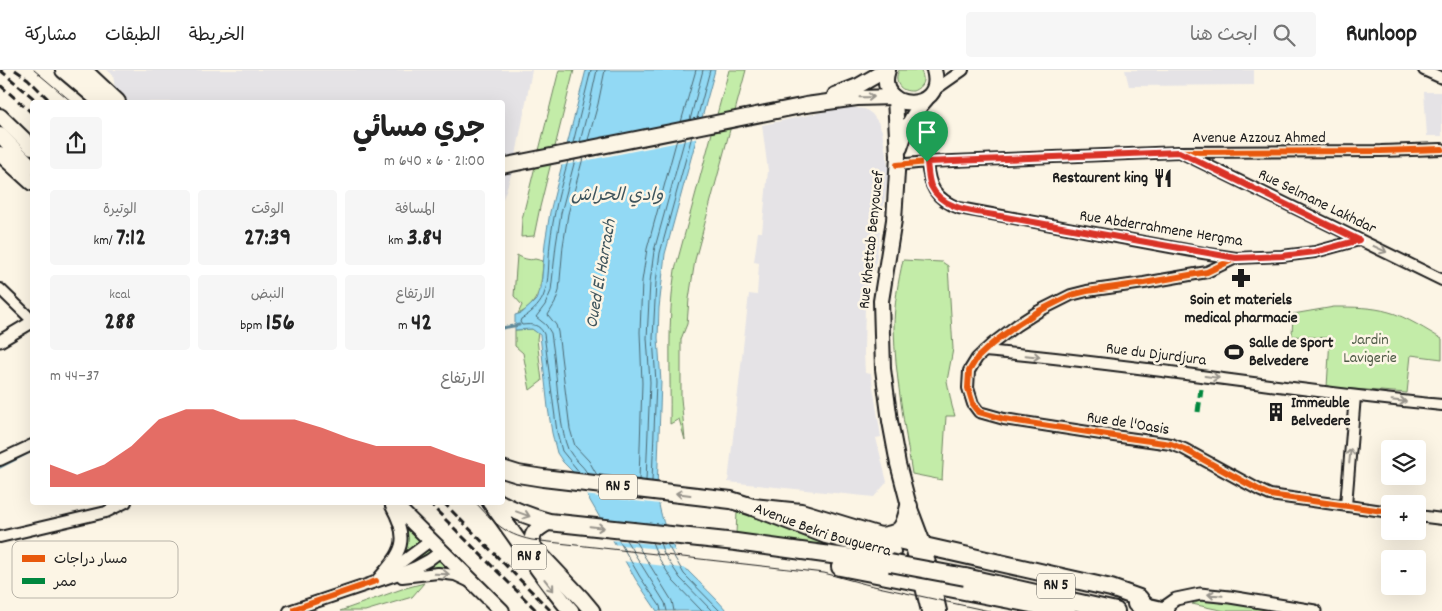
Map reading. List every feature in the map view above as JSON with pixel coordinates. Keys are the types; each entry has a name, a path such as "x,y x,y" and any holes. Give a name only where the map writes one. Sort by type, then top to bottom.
{"highway":[{"path":"64,70 100,100"},
{"path":"83,70 115,100"},
{"name":"Avenue Bekri Bouguerra","path":"505,470 543,478 732,500 891,558"},
{"name":"RN 5","path":"503,505 514,511 549,522"},
{"path":"880,536 900,531 904,524 908,506"},
{"path":"754,507 801,512 880,536 1111,588 1139,598 1146,606"},
{"name":"Avenue Bekri Bouguerra","path":"549,522 891,558 1146,606 1166,608"},
{"path":"736,542 779,554 1067,611"},
{"path":"918,545 923,551 926,582"},
{"name":"RN 5","path":"965,571 1116,611"},
{"path":"1075,611 1080,611"}],"main road":[{"name":"Rue Khettab Benyoucef","path":"887,70 887,84 890,93 894,97 897,160 894,220 881,301 882,370 898,464 918,545"},
{"path":"806,105 843,92 887,70"},
{"path":"505,165 806,105 857,98 894,97 910,104 921,102 929,95 936,81 934,70"},
{"name":"Rue Khettab Benyoucef","path":"897,160 908,125 913,115 929,95"},
{"path":"0,116 30,145"},
{"path":"0,136 30,165"},
{"path":"0,154 30,182"},
{"path":"394,505 502,611"},
{"name":"RN 8","path":"492,505 570,611"},
{"name":"RN 8","path":"549,522 534,534 532,540 533,547 592,611"},
{"path":"926,582 929,611"},
{"path":"926,582 939,611"}],"street":[{"path":"929,95 963,70"},
{"path":"1424,70 1442,78"},
{"name":"Avenue Azzouz Ahmed","path":"897,160 927,162 1179,152 1442,149"},
{"name":"Rue Selmane Lakhdar","path":"1179,152 1442,280"},
{"name":"Rue Abderrahmene Hergma","path":"927,162 928,178 931,187 944,200 959,208 1236,258 1315,252 1359,240"},
{"path":"984,351 1031,315 1071,295 1207,272 1236,258"},
{"path":"0,289 30,319"},
{"path":"0,341 30,322"},
{"name":"Rue du Djurdjura","path":"984,351 1108,364 1355,396 1442,405"},
{"name":"Rue de l'Oasis","path":"984,351 972,365 968,379 971,399 979,412 1004,419 1171,444 1270,494 1381,511"},
{"path":"1346,505 1355,396"},
{"path":"0,460 30,446"},
{"path":"0,537 106,512 120,505"},
{"path":"376,581 397,557 402,541 399,520 392,505"},
{"path":"1426,517 1442,519"},
{"path":"376,581 430,539"},
{"path":"292,610 416,568 441,551"},
{"path":"376,581 438,573 455,575 475,584"},
{"path":"1166,608 1184,597 1207,594 1315,611"},
{"path":"313,611 326,599"}],"shaded area":[{"path":"107,70 532,70 514,166 505,193 505,100 117,100 113,75"},
{"path":"1125,70 1254,70 1254,85 1129,86"},
{"path":"1424,92 1442,92 1442,136 1427,136"},
{"path":"846,107 865,109 878,122 882,131 889,171 883,210 873,215 872,221 880,231 875,270 868,272 864,352 865,373 871,374 881,437 876,438 887,482 874,497 728,482 749,294 757,295 759,263 754,262 758,232 762,232 768,171 762,125"}],"green space":[{"path":"559,70 574,70 534,236 521,237 522,219"},
{"path":"729,70 746,70 695,260 687,324 681,339 681,398 685,440 679,419 670,424 670,327 675,270"},
{"path":"899,70 920,70 923,77 921,85 913,91 901,88 897,82"},
{"path":"517,255 530,260 543,261 542,277 535,299 531,305 518,314 522,305 514,296"},
{"path":"903,260 942,262 948,266 953,349 947,381 955,416 946,416 942,480 912,474 898,383 894,328"},
{"name":"Jardin Lavigerie","path":"1334,307 1376,309 1402,317 1442,339 1442,359 1411,355 1407,393 1327,387 1330,338 1292,336 1293,314"},
{"path":"532,329 538,333 542,381 530,390 523,353 515,346 515,330"},
{"path":"737,512 806,535 882,557 736,534"},
{"path":"406,522 423,541 404,556"},
{"path":"427,545 435,554 405,566"},
{"path":"440,557 453,572 411,573"},
{"path":"424,583 412,597 365,611 340,611 402,589"},
{"path":"1206,599 1275,611 1225,611 1192,604"}],"water":[{"name":"وادي الحراش","path":"586,70 715,70 665,254 659,308 658,338 661,382 657,490 663,522 677,555 689,572 727,611 657,611 636,580 574,473 557,453 548,408 540,335 532,329 515,330 515,315 522,313 536,300 541,288 550,212"}],"pier":[{"path":"704,118 699,138 559,166 565,146"},
{"path":"572,474 660,483 660,504 584,495"},
{"path":"597,519 668,526 676,546 610,540"},
{"path":"612,544 678,551 690,569 622,561"}],"waterway":[{"path":"505,327 519,325"},
{"path":"0,467 30,452"}],"tram line":[{"path":"34,70 70,100"},
{"path":"478,505 506,531 532,540 824,573 869,585 989,611"}],"railway":[{"path":"0,70 36,100"},
{"path":"15,70 28,79 49,100"},
{"path":"0,85 30,111"},
{"path":"431,505 537,611"},
{"path":"446,505 551,611"}],"marked path":[{"path":"1198,412 1201,389"}],"cycle path":[{"path":"897,165 927,162 1179,152 1442,149"},
{"path":"1236,258 1207,272 1071,295 1039,311 1017,325 977,358 969,371 968,388 973,404 979,412 1004,419 1171,444 1184,449 1270,495 1381,511"},
{"path":"294,609 376,581"}],"place":[{"name":"Restaurent king","path":"1163,178"},
{"name":"Soin et materiels medical pharmacie","path":"1241,278"},
{"name":"Salle de Sport Belvedere","path":"1234,352"},
{"name":"Immeuble Belvedere","path":"1276,412"}],"route":[{"path":"1179,152 1359,240 1315,252 1258,258 1236,258 973,212 951,205 931,187 928,178 927,162 1179,152"}],"water label":[{"name":"Oued El Harrach","path":"602,274"}]}
